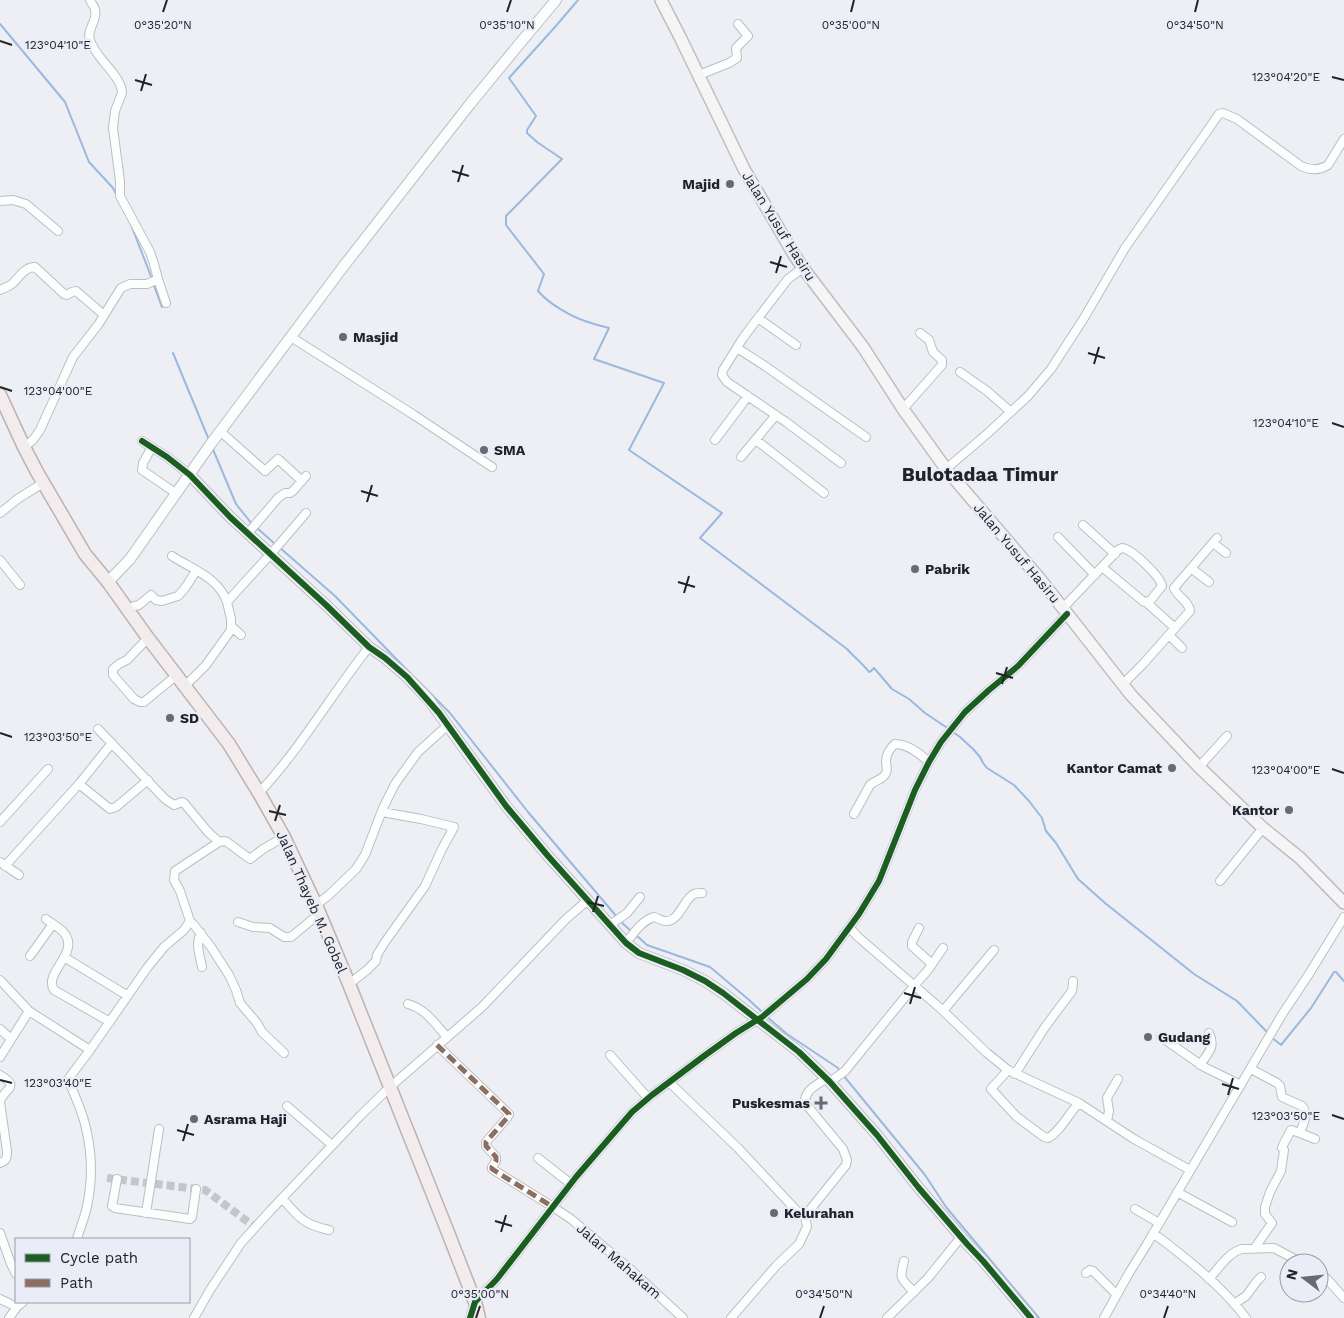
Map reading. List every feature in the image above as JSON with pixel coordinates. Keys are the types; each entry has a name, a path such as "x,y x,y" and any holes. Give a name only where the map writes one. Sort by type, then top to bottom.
{"main road":[{"name":"Jalan Yusuf Hasiru","path":"661,0 744,169 803,268 863,347 903,409 946,469 1151,717 1199,767 1264,828 1300,858 1344,903"},
{"name":"Jalan Thayeb M. Gobel","path":"0,395 43,483 85,554 229,744 284,836 318,909 349,984 475,1302 479,1318"}],"street":[{"path":"90,0 96,11 89,33 90,42 123,90 115,111 112,128 120,181 120,196 150,252 154,264 153,281 166,303"},
{"path":"108,582 130,559 212,443 391,204 556,0"},
{"path":"699,75 737,58 736,48 748,36 738,24"},
{"path":"946,469 1011,412 1043,379 1066,348 1125,248 1219,114 1223,113 1237,119 1309,170 1324,168 1328,165 1344,139"},
{"path":"0,201 13,200 26,204 58,231"},
{"path":"0,290 12,284 26,269 35,267 64,294 67,295 76,291 104,315"},
{"path":"803,268 788,280 758,318 723,370 722,375 727,382 841,462"},
{"path":"24,447 33,440 40,430 73,357 96,328 121,288 130,284 153,281"},
{"path":"758,318 796,346"},
{"path":"903,409 942,365 942,360 932,352 929,340 920,333"},
{"path":"290,337 414,415 492,467"},
{"path":"737,348 773,371 866,438"},
{"path":"960,372 987,391 1011,412"},
{"path":"715,440 748,396"},
{"path":"741,457 776,415"},
{"path":"221,432 264,471 278,459 304,478 292,492 285,493 278,498 253,528"},
{"path":"142,440 190,475 224,512 253,528 276,549 326,604 369,647 407,677 429,700 506,806 548,856 588,900 616,922 626,943 639,953 706,981 763,1016 800,1052 877,1135 918,1188 1031,1318"},
{"path":"756,440 824,493"},
{"path":"152,447 143,463 142,470 177,494"},
{"path":"0,513 43,483"},
{"path":"227,602 306,513"},
{"path":"1083,525 1115,554"},
{"path":"1058,537 1095,575"},
{"path":"1123,684 1169,635 1190,609 1175,592 1174,588 1215,540 1226,554"},
{"path":"470,1318 475,1302 497,1279 553,1206 622,1123 648,1098 736,1033 763,1016 807,979 826,959 850,928 879,881 915,790 945,736 965,712 1018,666 1102,567 1122,548 1127,548 1162,583 1162,588 1146,602"},
{"path":"172,556 209,578 221,591 227,602 232,626 241,635"},
{"path":"0,560 20,585"},
{"path":"1102,567 1175,628"},
{"path":"1191,568 1209,582"},
{"path":"150,595 156,600 162,601 178,596 196,571"},
{"path":"129,610 139,605 157,588"},
{"path":"185,686 206,666 232,626"},
{"path":"1169,635 1182,648"},
{"path":"148,638 128,660 113,669 113,675 134,699 140,702 144,702 177,675"},
{"path":"259,793 278,774 369,647"},
{"path":"238,922 253,927 270,928 280,936 288,938 291,936 356,869 365,855 395,784 418,752 448,726"},
{"path":"98,729 169,802 174,805 184,803 208,832 219,842"},
{"path":"1199,767 1227,736"},
{"path":"18,875 3,864 79,784 112,743"},
{"path":"854,814 873,781 879,780 885,775 886,762 890,750 895,744 904,745 929,762"},
{"path":"0,822 48,769"},
{"path":"79,784 110,809 116,807 148,780"},
{"path":"349,984 376,961 377,955 385,942 425,886 454,827 382,812"},
{"path":"1220,881 1264,828"},
{"path":"284,836 250,859 227,842 219,842 174,872 174,880 183,898 190,921 201,933 229,975 240,1003 266,1037 284,1052"},
{"path":"626,943 644,922 652,917 669,921 681,912 690,896 702,893"},
{"path":"616,922 627,913 640,897"},
{"path":"194,1318 241,1243 282,1198 361,1115 489,1000 566,919 588,900"},
{"path":"1104,1318 1283,1013 1344,917"},
{"path":"30,956 49,921 64,933 69,947 52,980 52,987 54,990 110,1022"},
{"path":"76,1238 87,1207 90,1182 90,1154 84,1119 69,1080 146,968 164,947 184,930 190,921"},
{"path":"850,928 943,1010 987,1053 1011,1072 1079,1103 1134,1139 1190,1170"},
{"path":"919,928 912,946 932,964"},
{"path":"201,933 197,946 202,967"},
{"path":"805,1216 845,1167 848,1160 843,1149 805,1103 805,1095 807,1092 843,1073 928,970 943,948"},
{"path":"943,1010 994,950"},
{"path":"64,957 128,996"},
{"path":"0,980 29,1011 90,1050"},
{"path":"1073,981 1072,991 1011,1072 991,1089 1018,1117 1048,1138 1057,1131 1079,1103"},
{"path":"408,1004 426,1013 447,1037"},
{"path":"0,1057 29,1011"},
{"path":"0,1028 11,1039"},
{"path":"1200,1065 1213,1044 1209,1034"},
{"path":"1161,1037 1200,1065 1241,1085"},
{"name":"Jalan Mahakam","path":"437,1045 509,1114 486,1142 486,1146 496,1157 492,1170 553,1206 571,1219 684,1318"},
{"path":"610,1055 648,1098"},
{"path":"1250,1069 1277,1083 1280,1086 1282,1097 1305,1108 1306,1114 1300,1133"},
{"path":"0,1075 9,1081 11,1088 1,1098 2,1129 7,1157 0,1163"},
{"path":"1107,1121 1109,1112 1107,1098 1118,1079"},
{"path":"670,1082 805,1216 807,1227 799,1244 776,1266 731,1318"},
{"path":"287,1106 332,1145"},
{"path":"146,1213 159,1129"},
{"path":"1254,1249 1272,1223 1265,1214 1265,1207 1270,1192 1281,1171 1284,1152 1283,1145 1291,1130 1315,1139"},
{"path":"538,1158 571,1184"},
{"path":"117,1179 113,1206 118,1209 190,1219 193,1214 196,1189"},
{"path":"1177,1192 1232,1222"},
{"path":"282,1198 302,1221 328,1230"},
{"path":"1135,1209 1159,1223"},
{"path":"0,1233 15,1272"},
{"path":"1153,1233 1209,1279 1246,1318"},
{"path":"887,1318 936,1268 961,1237"},
{"path":"1209,1279 1237,1250 1274,1248 1283,1253"},
{"path":"904,1262 901,1278 914,1292"},
{"path":"1086,1273 1090,1270 1093,1271 1117,1295"},
{"path":"1234,1304 1246,1296 1261,1277"},
{"path":"1329,1281 1344,1298"},
{"path":"0,1299 15,1303"},
{"path":"9,1318 20,1304"}],"waterway":[{"path":"578,0 509,78 536,116 527,133 562,159 506,216 506,225 544,274 538,291 547,300 579,319 609,328 594,359 664,383 629,450 722,513 700,538 847,649 869,672 874,668 892,689 909,699 925,713 949,729"},
{"path":"0,24 65,102 89,162 113,188 117,196"},
{"path":"130,222 152,279"},
{"path":"153,283 162,307"},
{"path":"173,353 209,440"},
{"path":"212,447 236,504 252,524"},
{"path":"256,527 275,544"},
{"path":"279,547 335,596 410,673"},
{"path":"414,677 450,713 528,812 617,917"},
{"path":"953,732 973,749 987,768 1014,785 1029,801 1042,818 1046,831 1056,843 1078,879 1194,974 1237,1001 1268,1033"},
{"path":"620,921 631,931"},
{"path":"635,934 647,945 710,967 763,1013"},
{"path":"1271,1037 1281,1045 1311,1008 1334,972 1344,981"},
{"path":"766,1016 787,1034 838,1068 840,1072"},
{"path":"843,1075 925,1175 946,1207 1039,1318"}],"tunnel":[{"path":"107,1178 205,1190 255,1227"}],"marked path":[{"path":"437,1045 509,1114 486,1142 486,1146 496,1157 492,1169 553,1207"}],"cycle path":[{"path":"142,441 190,475 230,517 369,647 407,677 439,713 506,806 626,943 639,953 683,970 723,993 799,1052 830,1082 1031,1318"},
{"path":"470,1318 475,1302 497,1279 576,1177 632,1112 704,1056 762,1017 807,979 826,959 859,914 879,881 915,790 941,742 965,712 1018,666 1067,614"}],"place":[{"name":"Majid","path":"730,184"},
{"name":"Masjid","path":"343,337"},
{"name":"SMA","path":"484,450"},
{"name":"Pabrik","path":"915,569"},
{"name":"SD","path":"170,718"},
{"name":"Kantor Camat","path":"1172,768"},
{"name":"Kantor","path":"1289,810"},
{"name":"Gudang","path":"1148,1037"},
{"name":"Puskesmas","path":"821,1103"},
{"name":"Asrama Haji","path":"194,1119"},
{"name":"Kelurahan","path":"774,1213"}],"district":[{"name":"Bulotadaa Timur","path":"980,474"}]}
